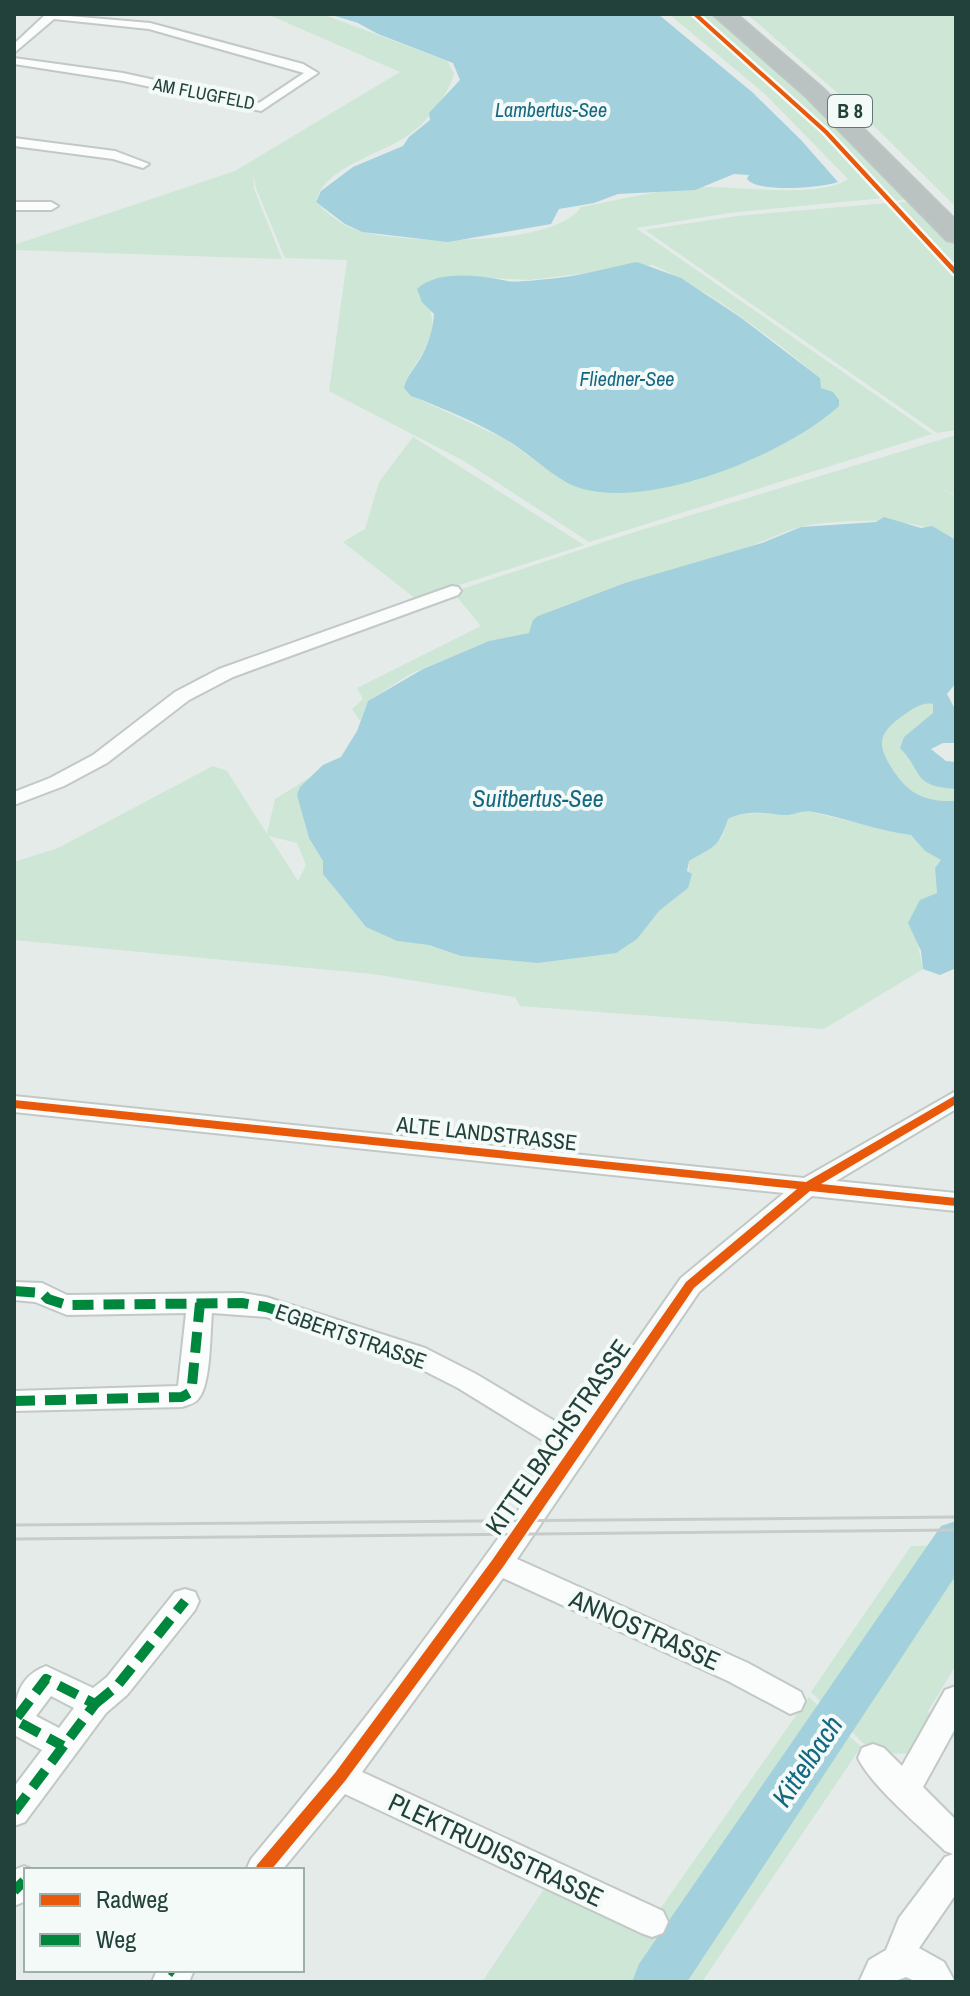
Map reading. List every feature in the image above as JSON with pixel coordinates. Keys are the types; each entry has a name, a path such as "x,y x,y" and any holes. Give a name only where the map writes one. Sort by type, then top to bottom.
{"highway":[{"name":"B 8","path":"723,14 787,67 842,119 956,235"},
{"name":"B 8","path":"738,14 845,106 956,216"}],"street":[{"path":"150,26 168,14"},
{"path":"14,50 52,15"},
{"name":"AM FLUGFELD","path":"14,61 113,76 261,107 312,73 299,66 150,26 52,15"},
{"path":"14,142 115,155 143,164"},
{"path":"14,206 51,206"},
{"path":"14,799 57,782 100,759 182,696 226,673 452,591"},
{"name":"KITTELBACHSTRASSE","path":"264,1868 340,1777 498,1563 690,1285 807,1187 956,1099"},
{"name":"ALTE LANDSTRASSE","path":"14,1104 956,1202"},
{"name":"EGBERTSTRASSE","path":"14,1291 42,1293 48,1299 67,1305 242,1303 266,1307 416,1355 467,1381 577,1448"},
{"path":"14,1401 182,1397 189,1393 192,1385 200,1303"},
{"name":"ANNOSTRASSE","path":"498,1563 738,1672 790,1701"},
{"path":"14,1812 95,1704 117,1686 185,1601"},
{"path":"63,1746 14,1720 46,1679 95,1704"},
{"path":"904,1791 956,1699"},
{"path":"873,1758 956,1841"},
{"name":"PLEKTRUDISSTRASSE","path":"340,1777 652,1922"},
{"path":"887,1971 910,1929 956,1868"},
{"path":"887,1971 921,1963 939,1982"}],"green space":[{"path":"267,14 322,14 447,61 454,73 442,98 417,129 342,170 321,190 316,202 320,207 343,224 362,232 444,240 511,236 541,230 565,220 581,207 661,192 709,187 801,190 836,185 848,179 765,94 669,14 692,14 823,132 883,198 729,213 636,228 932,434 589,542 464,461 329,391 347,260 285,258 256,188 253,172 254,189 282,259 14,250 14,245 235,171 400,72","holes":["653,265 740,316 820,378 827,417 784,443 730,468 694,481 652,490 553,473 505,439 412,396 410,373 425,348 431,330 431,312 427,304 463,276 528,280"]},
{"path":"698,14 718,14 916,198 893,201 792,95"},
{"path":"747,14 956,14 956,207 864,116"},
{"path":"917,201 956,242 956,270 894,203"},
{"path":"888,203 956,276 956,430 937,433 645,230 737,216"},
{"path":"956,435 956,496 937,485 956,497 956,540 925,527 886,521 845,521 800,527 740,550 538,616 530,633 489,641 410,674 368,701 360,721 352,709 363,699 357,688 481,626 453,592 625,535"},
{"path":"413,437 584,545 416,599 343,542 365,529 379,482"},
{"path":"925,702 933,704 933,713 904,737 900,748 925,781 956,789 956,801 931,800 914,794 895,778 886,761 882,742 888,726"},
{"path":"213,766 227,771 267,834 275,799 312,776 297,795 309,838 334,888 366,927 397,941 429,945 461,956 537,963 637,939 659,911 688,888 689,861 722,838 728,819 737,816 802,810 911,835 925,851 941,860 935,868 937,893 915,933 923,969 824,1029 520,1006 515,997 373,974 14,940 14,862 58,848","holes":["269,836 297,843 306,865 298,881"]},
{"path":"956,1545 956,1665 928,1711 932,1720 911,1754 890,1753 863,1743 811,1692 911,1546"},
{"path":"809,1697 861,1747 702,1982 482,1982 546,1886 646,1929"}],"water":[{"name":"Lambertus-See","path":"329,14 658,14 752,92 838,182 776,188 753,183 747,179 749,175 734,174 695,190 618,194 594,203 559,209 551,224 448,242 362,232 345,224 316,202 321,191 353,167 403,146 430,120 429,113 460,80 453,63"},
{"name":"Fliedner-See","path":"637,262 681,278 740,317 820,378 821,388 833,392 839,406 787,442 717,473 643,491 609,493 571,484 505,439 411,396 404,388 425,349 433,326 434,314 422,302 417,289 426,283 449,276 539,280"},
{"name":"Suitbertus-See","path":"884,517 921,528 932,526 956,540 956,683 947,694 956,711 956,743 943,743 931,749 946,761 956,762 956,789 925,781 900,748 904,737 933,713 933,704 919,706 896,720 885,733 882,745 887,761 905,786 927,798 956,801 956,968 940,975 923,969 921,951 908,923 920,900 937,893 935,868 941,860 925,851 911,835 809,811 787,815 749,813 728,819 718,842 689,861 687,871 692,874 688,888 659,911 637,939 616,953 537,963 461,956 429,945 397,941 366,927 323,874 323,861 309,838 297,795 300,787 323,765 341,757 357,731 368,701 423,669 489,641 529,633 533,620 538,616 625,583 762,543 801,527 876,522"}],"waterway":[{"name":"Kittelbach","path":"657,1982 956,1539"}],"tram line":[{"path":"14,1525 956,1517"},
{"path":"14,1539 956,1530"}],"marked path":[{"path":"14,1291 42,1293 48,1299 67,1305 242,1303 266,1307 416,1355"},
{"path":"14,1401 182,1397 189,1393 192,1385 200,1303"},
{"path":"95,1704 117,1686 185,1601"},
{"path":"14,1812 95,1704 46,1679 15,1720 63,1746"},
{"path":"14,1891 24,1881"}],"cycle path":[{"path":"695,14 826,132 956,273"},
{"path":"264,1868 340,1777 498,1563 690,1285 807,1187 956,1099"},
{"path":"14,1104 956,1202"}]}
